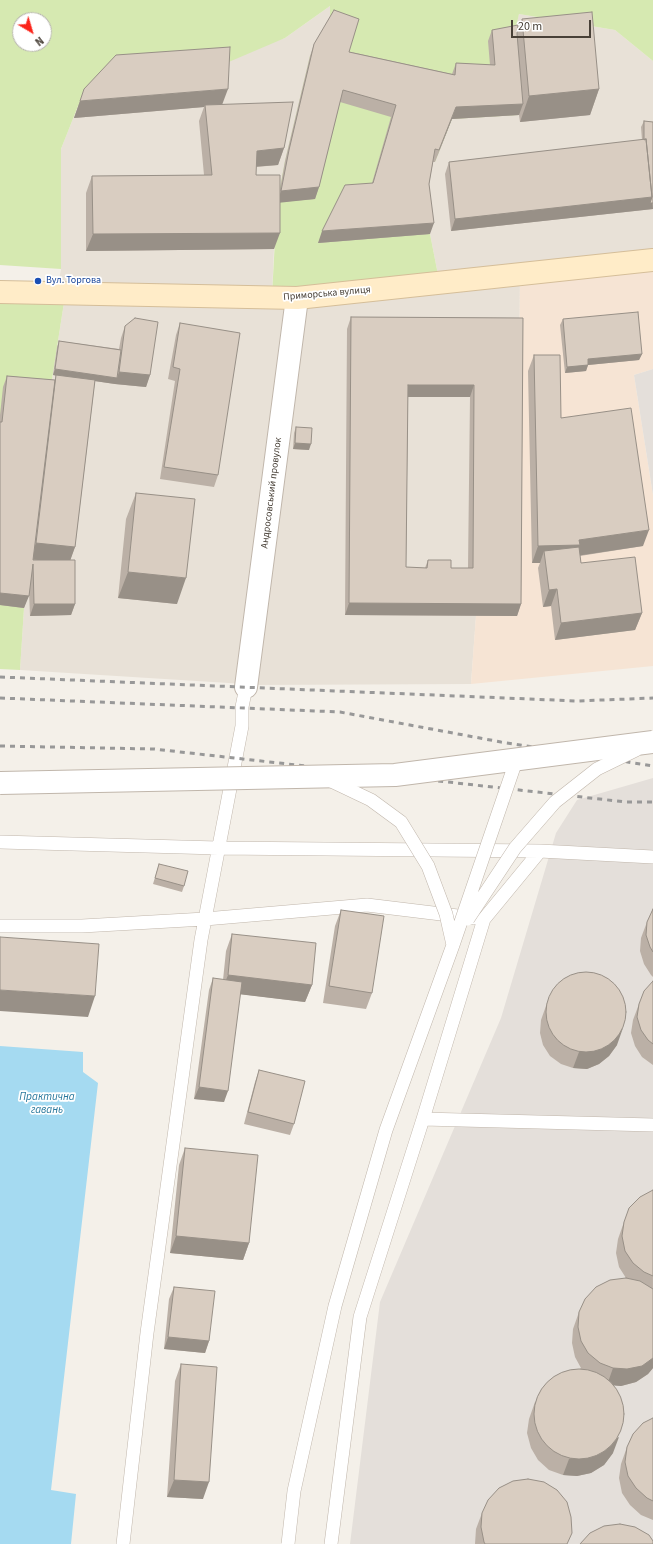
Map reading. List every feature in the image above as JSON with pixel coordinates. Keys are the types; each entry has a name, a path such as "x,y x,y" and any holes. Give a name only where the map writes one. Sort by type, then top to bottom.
{"main road":[{"name":"Приморська вулиця","path":"0,292 297,298 653,260"}],"street":[{"name":"Андросовський провулок","path":"246,687 297,298"},
{"path":"0,783 395,776 652,742"}],"lane":[{"path":"123,1544 147,1333 201,940 242,726 242,707 246,687"},
{"path":"453,945 478,902 515,848 555,802 597,769 652,742"},
{"path":"288,1544 294,1491 335,1306 386,1130 453,945 516,761"},
{"path":"324,778 372,800 401,822 428,866 446,914 453,945"},
{"path":"0,842 218,848 540,851 653,857"},
{"path":"331,1544 360,1317 423,1119 484,919 540,851"},
{"path":"0,926 82,926 206,919 367,905 484,919"},
{"path":"423,1119 653,1125"}],"shaded area":[{"path":"330,6 330,22 274,249 272,295 57,292 61,269 61,149 78,106 285,38"},
{"path":"519,14 615,30 653,61 653,251 439,280 430,234 425,196 430,161 435,162 452,119 513,37"},
{"path":"653,261 653,369 634,375 653,495 653,666 471,684 476,615 517,616 520,277"},
{"path":"520,277 517,616 476,616 471,684 250,685 298,299"},
{"path":"65,296 295,299 245,684 20,670 24,608 50,392"},
{"path":"653,369 653,495 634,375"},
{"path":"653,778 653,1544 350,1544 380,1302 501,1018 556,833 577,800"}],"green space":[{"path":"0,0 653,0 653,61 615,30 519,14 512,45 519,115 452,119 435,162 431,161 425,196 430,234 439,280 272,295 277,203 285,161 310,56 330,22 330,6 285,38 224,64 78,106 61,149 61,269 0,265"},
{"path":"0,293 65,296 50,392 24,608 20,670 0,669"}],"water":[{"name":"Практична гавань","path":"0,1046 83,1052 83,1072 98,1083 51,1490 76,1494 71,1544 0,1544"}],"building":[{"path":"334,10 359,19 349,52 455,75 456,63 495,65 492,30 518,25 517,34 523,104 456,107 439,150 435,149 429,184 434,223 322,231 345,185 373,183 396,105 343,90 319,187 281,191 314,44"},
{"path":"592,12 599,89 529,96 522,19"},
{"path":"230,47 228,89 80,101 84,89 116,55"},
{"path":"293,102 284,148 257,151 256,175 280,175 280,233 93,234 92,176 212,175 205,105"},
{"path":"644,121 653,122 653,203 650,203 652,197 646,139 644,140"},
{"path":"646,139 652,197 455,219 449,162"},
{"path":"638,312 642,354 588,359 588,365 567,367 563,319"},
{"path":"351,317 523,318 521,604 349,603","holes":["408,385 474,385 473,568 451,568 451,560 428,560 427,568 406,567"]},
{"path":"135,318 158,322 150,375 119,372 125,326"},
{"path":"180,323 240,333 218,475 164,467 180,369 173,367"},
{"path":"59,341 121,350 117,378 55,369"},
{"path":"534,355 560,355 561,418 631,408 649,530 579,540 580,545 538,546"},
{"path":"56,375 95,380 75,547 36,543"},
{"path":"7,376 55,380 33,560 75,560 75,604 34,604 33,564 29,596 0,593 0,422 2,422"},
{"path":"296,427 312,428 311,444 295,443"},
{"path":"136,493 195,499 186,578 128,572"},
{"path":"579,547 581,563 635,557 642,613 561,623 557,589 549,590 544,551"},
{"path":"159,864 188,871 184,886 155,878"},
{"path":"653,909 653,952 646,935 647,922"},
{"path":"341,910 384,916 372,993 329,986"},
{"path":"232,934 316,943 312,985 228,975"},
{"path":"0,937 99,944 95,996 0,990"},
{"path":"586,972 601,975 614,984 623,997 626,1012 623,1027 614,1040 601,1049 586,1052 571,1049 558,1040 549,1027 546,1012 549,997 558,984 571,975"},
{"path":"213,978 242,982 228,1091 199,1087"},
{"path":"653,981 653,1044 641,1030 637,1017 639,1004 644,991"},
{"path":"259,1070 305,1081 294,1124 248,1112"},
{"path":"185,1148 258,1155 249,1243 176,1236"},
{"path":"653,1190 653,1276 644,1272 633,1263 625,1251 622,1236 624,1222 629,1208 640,1197"},
{"path":"626,1278 640,1281 653,1289 653,1358 642,1366 627,1369 613,1368 600,1363 588,1353 581,1341 578,1327 579,1312 585,1299 596,1287 610,1280"},
{"path":"174,1287 215,1291 209,1341 168,1337"},
{"path":"181,1364 217,1367 209,1482 174,1480"},
{"path":"570,1369 588,1369 604,1376 617,1389 624,1405 624,1423 617,1439 604,1452 588,1459 570,1459 554,1452 541,1439 534,1423 534,1405 541,1389 554,1376"},
{"path":"653,1418 653,1501 647,1498 636,1488 628,1476 625,1462 627,1447 633,1434 643,1423"},
{"path":"528,1479 544,1482 557,1490 567,1502 571,1517 572,1533 567,1544 485,1544 481,1527 482,1513 488,1500 499,1488 513,1481"},
{"path":"620,1524 635,1527 649,1535 653,1541 653,1544 580,1544 590,1533 604,1526"}],"railway":[{"path":"0,677 577,701 653,698"},
{"path":"0,698 340,712 501,742 653,766"},
{"path":"0,746 154,749 626,802 653,802"}],"place":[{"name":"Вул. Торгова","path":"38,281"}]}
